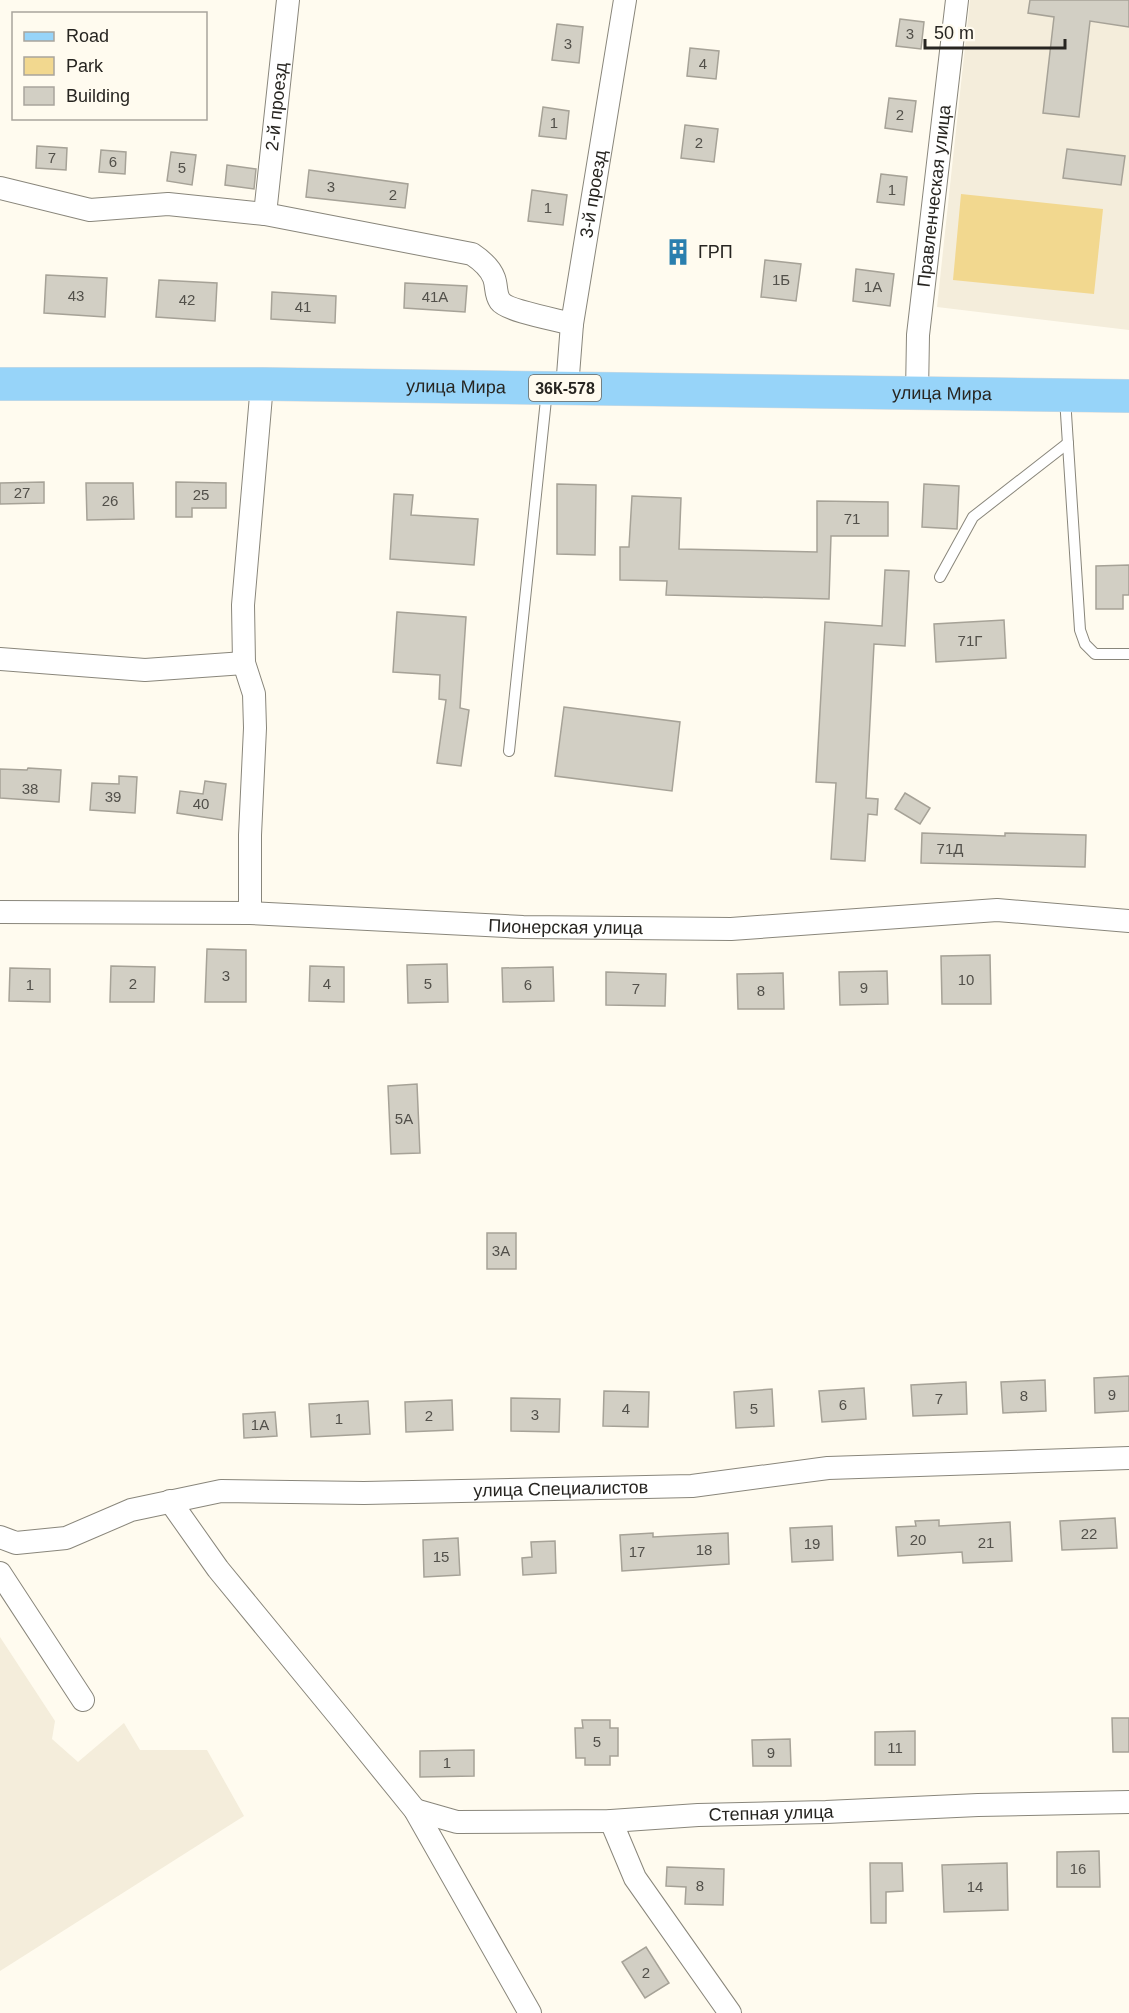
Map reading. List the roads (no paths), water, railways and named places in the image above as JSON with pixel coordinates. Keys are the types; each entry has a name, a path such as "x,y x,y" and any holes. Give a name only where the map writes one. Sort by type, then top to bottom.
{"main road":[{"name":"улица Мира","path":"0,384 262,384 1129,396"}],"street":[{"name":"2-й проезд","path":"265,214 288,0"},
{"name":"3-й проезд","path":"557,388 572,324 625,0"},
{"name":"Правленческая улица","path":"917,393 918,336 957,0"},
{"path":"0,188 90,210 168,204 265,214 472,254 486,265 494,278 500,303 510,308 572,324"},
{"path":"250,913 250,836 255,728 254,694 244,663 243,605 262,384"},
{"path":"0,659 145,670 244,663"},
{"name":"Пионерская улица","path":"0,912 250,913 535,928 731,929 997,910 1129,921"},
{"name":"улица Специалистов","path":"0,1537 16,1543 66,1538 131,1510 220,1491 364,1493 692,1486 828,1468 1129,1458"},
{"path":"170,1502 218,1569 414,1810 530,2013"},
{"path":"0,1573 83,1700"},
{"name":"Степная улица","path":"414,1810 457,1822 611,1821 698,1815 978,1805 1129,1803"},
{"path":"611,1821 635,1878 730,2013"}],"lane":[{"path":"509,751 557,388"},
{"path":"1065,395 1080,630 1085,644 1095,654 1129,654"},
{"path":"940,577 973,517 1068,443"}],"place":[{"name":"ГРП","path":"678,252"}]}
